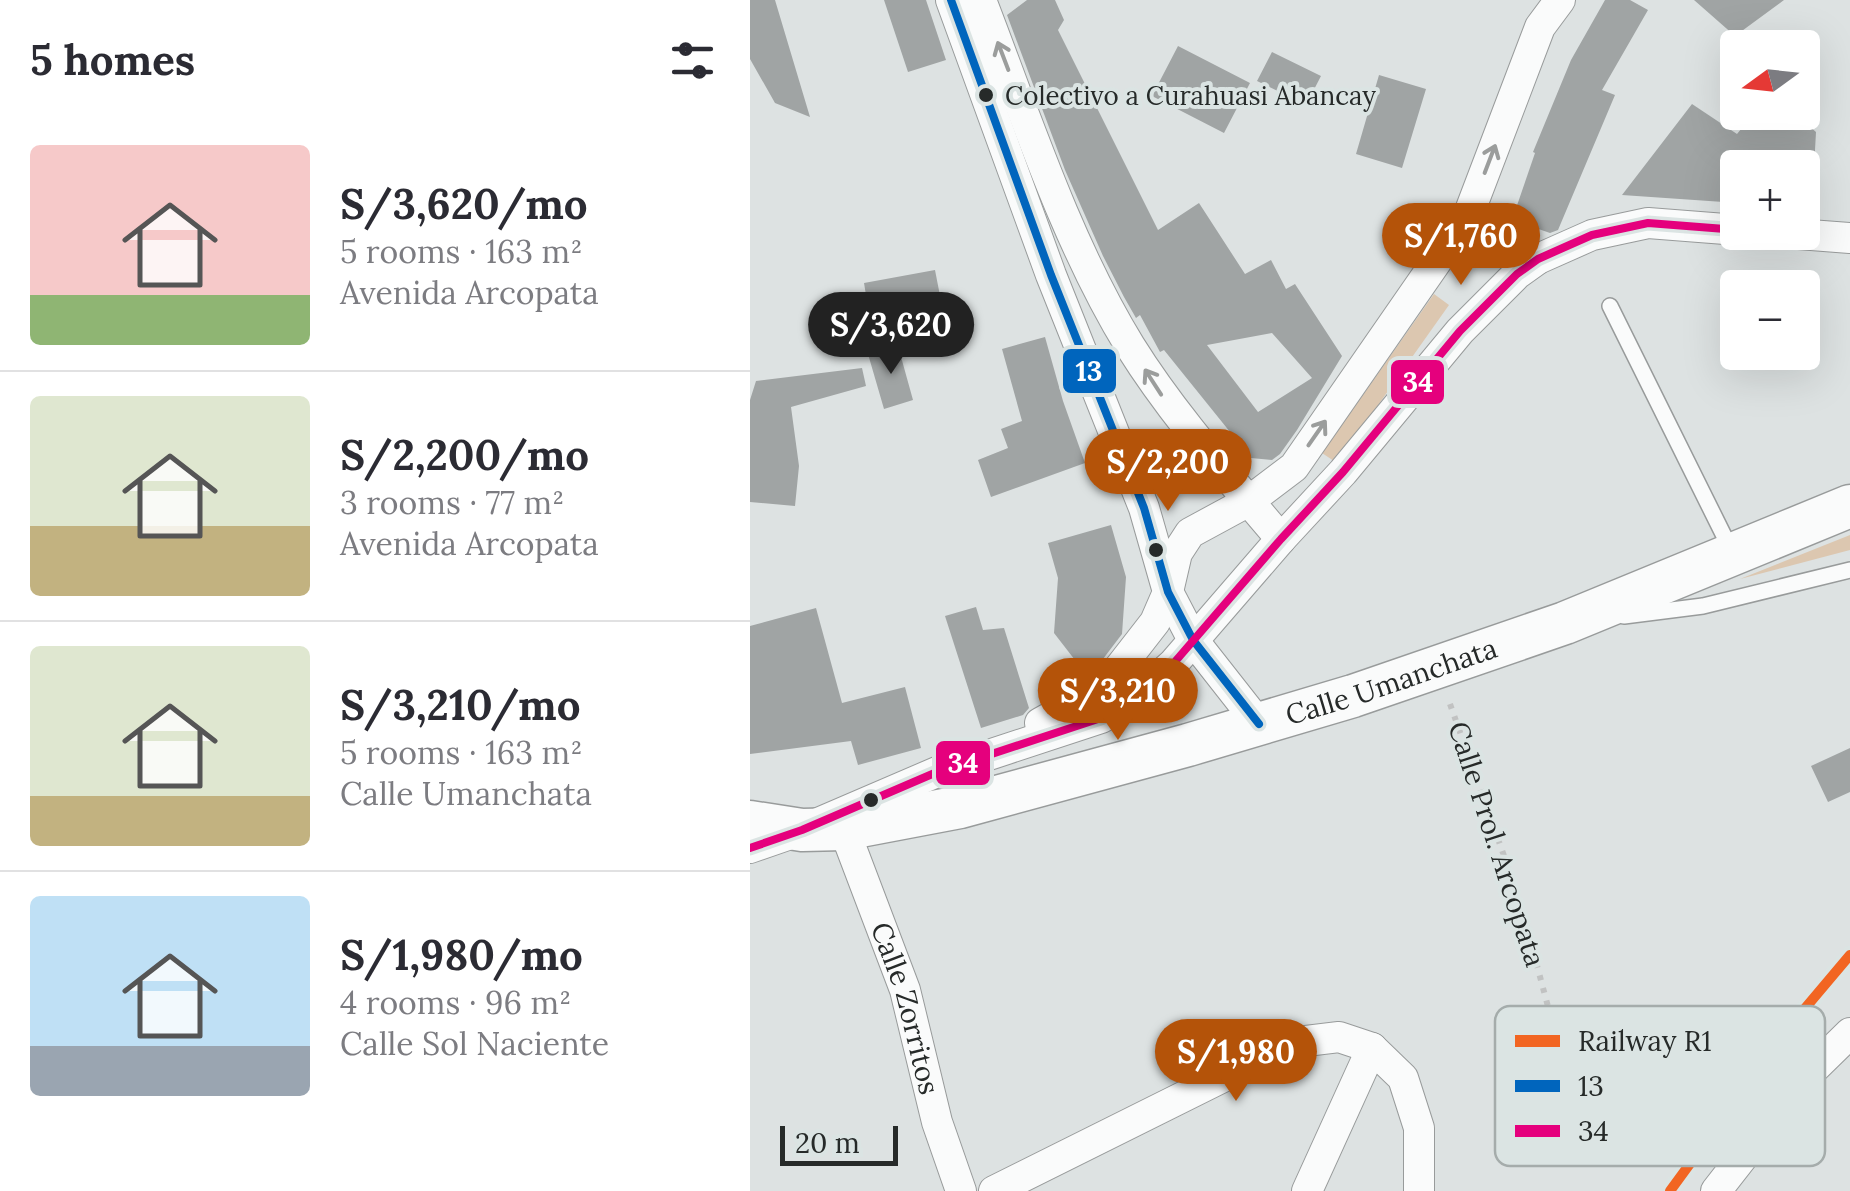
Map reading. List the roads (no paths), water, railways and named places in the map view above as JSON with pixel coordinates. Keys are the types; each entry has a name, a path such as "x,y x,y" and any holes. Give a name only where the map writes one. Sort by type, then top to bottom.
{"main road":[{"name":"Calle Umanchata","path":"750,822 802,830 844,829 960,807 1259,724 1565,623 1850,506"}],"street":[{"path":"951,0 1051,275 1144,508 1168,592 1193,640 1259,724"},
{"path":"982,0 1044,166 1096,286 1164,397 1281,539"},
{"path":"985,754 1090,695 1113,676 1154,622 1168,592 1178,553 1190,533 1248,500 1294,467 1468,216 1540,28 1560,0"},
{"path":"1468,216 1538,260"},
{"path":"750,848 985,754 1101,718 1132,700 1173,664 1343,472 1460,331 1517,274 1592,235 1648,224 1720,229"},
{"path":"1820,236 1850,238"},
{"name":"Calle Zorritos","path":"844,829 904,990 937,1122 961,1191"},
{"path":"1825,1057 1850,1033"},
{"path":"994,1191 1253,1062 1306,1042 1340,1036 1372,1048 1404,1078 1419,1128 1418,1191"},
{"path":"1307,1191 1372,1048"},
{"path":"1707,1186 1725,1166"}],"lane":[{"path":"1610,306 1733,554"},
{"path":"1565,623 1703,606 1850,570"}],"rail line":[{"name":"R1","path":"1807,1006 1850,955"},
{"name":"R1","path":"1670,1191 1688,1166"}],"place":[{"name":"Colectivo a Curahuasi Abancay","path":"986,95"}]}
